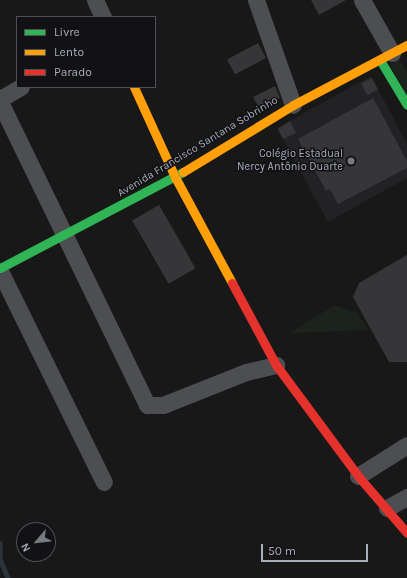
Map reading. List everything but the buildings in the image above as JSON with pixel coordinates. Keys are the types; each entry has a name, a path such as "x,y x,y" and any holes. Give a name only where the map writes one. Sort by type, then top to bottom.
{"street":[{"path":"96,0 103,16"},
{"path":"256,0 293,105"},
{"path":"362,0 398,52 407,105"},
{"name":"Avenida Francisco Santana Sobrinho","path":"0,270 66,237 175,177 293,105 398,52"},
{"path":"19,88 0,100 147,405 163,405 246,372 276,365"},
{"path":"134,88 175,177 276,365 358,476 407,533"},
{"path":"0,270 104,482"},
{"path":"358,476 407,446"},
{"path":"387,508 407,497"}],"shaded area":[{"path":"400,59 407,72 407,95 390,65"},
{"name":"Colégio Estadual Nercy Antônio Duarte","path":"371,76 407,144 407,178 328,222 277,128"},
{"path":"335,305 357,313 368,330 289,333"}],"waterway":[{"path":"0,543 0,559 8,578"}],"traffic: fast":[{"path":"380,60 407,105"},
{"path":"0,268 183,172"}],"traffic: slow":[{"path":"183,172 293,105 407,45"},
{"path":"134,88 175,177 232,283"}],"traffic: jam":[{"path":"232,283 276,365 358,476 407,533"}],"place":[{"name":"Colégio Estadual Nercy Antônio Duarte","path":"351,161"}]}
